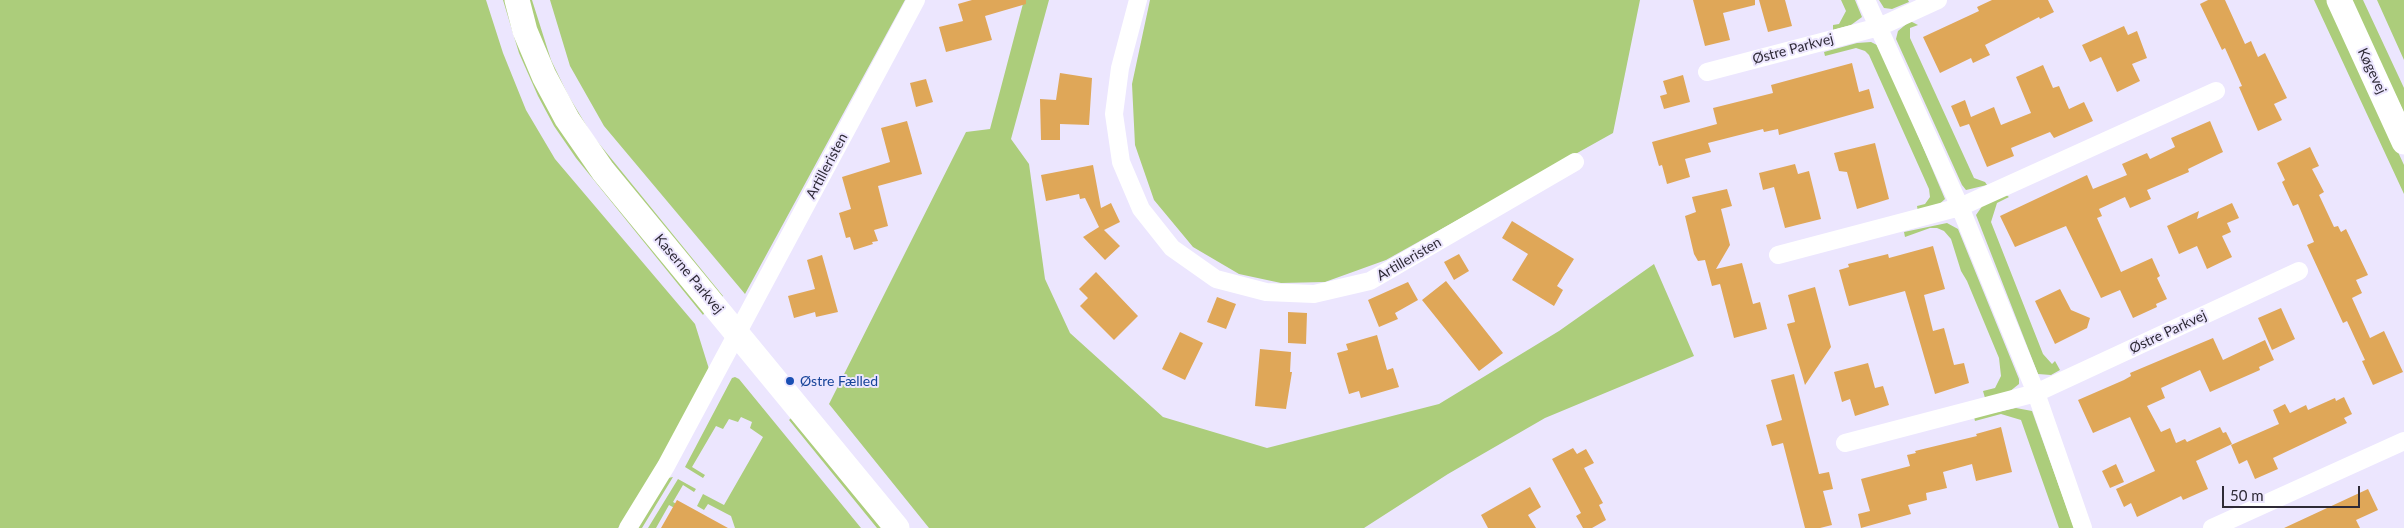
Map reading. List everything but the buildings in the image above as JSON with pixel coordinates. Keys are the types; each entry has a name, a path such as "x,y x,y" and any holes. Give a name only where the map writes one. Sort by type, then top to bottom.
{"street":[{"name":"Kaserne Parkvej","path":"518,0 525,31 544,76 566,120 603,171 897,528"},
{"name":"Artilleristen","path":"628,528 666,466 916,0"},
{"name":"Artilleristen","path":"1138,0 1120,68 1114,114 1121,162 1141,209 1172,248 1216,278 1266,292 1314,294 1370,281 1575,162"},
{"path":"1866,0 1960,208 2036,393 2083,528"},
{"name":"Østre Parkvej","path":"1707,72 1879,26 1938,0"},
{"name":"Køgevej","path":"2339,0 2404,142"},
{"path":"1778,255 1960,208 2216,91"},
{"name":"Østre Parkvej","path":"1845,443 2036,393 2299,271"},
{"path":"2212,528 2404,441"}],"green space":[{"path":"0,0 486,0 503,53 526,110 555,159 695,324 709,369 647,484 618,528 0,528"},
{"path":"503,0 507,0 523,51 705,312 703,315 576,158 554,126 519,53"},
{"path":"527,0 532,0 551,60 568,95 592,135 723,296 719,300 602,154 548,63"},
{"path":"550,0 905,0 745,294 604,126 570,66"},
{"path":"1024,0 1049,0 1011,139 1029,164 1045,279 1070,333 1163,417 1267,448 1439,404 1559,331 1654,264 1694,356 1545,418 1448,474 1364,528 929,528 829,404 966,132 990,129"},
{"path":"1150,0 1640,0 1613,133 1386,260 1325,282 1281,283 1239,274 1193,247 1154,200 1135,145 1132,84"},
{"path":"1841,0 1855,0 1862,17 1851,25 1833,30 1833,25 1839,24 1846,11"},
{"path":"1879,0 1908,0 1909,2 1892,9 1884,8"},
{"path":"2314,0 2328,0 2404,165 2404,194"},
{"path":"2351,0 2363,0 2404,88 2404,113"},
{"path":"2377,0 2404,0 2404,60"},
{"path":"1910,21 1918,25 1910,28 1910,38 1974,178 1985,182 1987,185 1966,190 1962,185 1896,39 1898,31"},
{"path":"1871,42 1877,45 1894,79 1945,199 1935,208 1918,212 1917,206 1925,204 1930,197 1929,189 1869,55 1865,51 1856,48 1825,56 1824,52 1857,43"},
{"path":"2005,194 2009,197 1997,203 1991,222 2043,354 2052,364 2055,361 2060,370 2051,375 2038,374 1976,215 1983,205"},
{"path":"1947,223 1958,229 2019,379 2019,384 2009,392 1985,398 1983,391 1995,388 2001,376 1999,358 1961,271 1951,239 1944,231 1937,228 1930,228 1905,237 1904,232"},
{"path":"732,378 739,379 861,528 735,528 731,516 708,504 704,510 697,506 703,494 724,505 763,437 750,428 752,422 741,417 738,422 729,419 723,429 716,426 692,467 705,475 703,478 685,467"},
{"path":"2016,408 2032,411 2074,528 2059,528 2021,420 2001,414 1975,421 1974,417"},
{"path":"792,417 883,528 877,528 789,420"},
{"path":"673,477 642,528 637,528 668,478"},
{"path":"678,479 696,489 694,492 683,485 673,502 685,509 682,512 669,505 656,528 648,528"}],"place":[{"name":"Østre Fælled","path":"790,381"}]}
